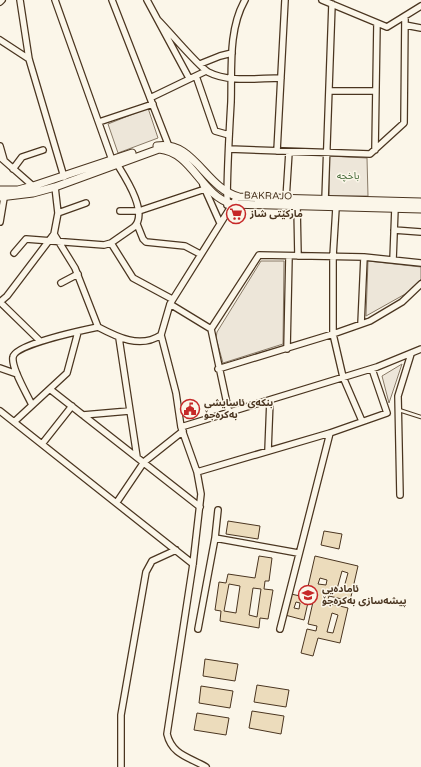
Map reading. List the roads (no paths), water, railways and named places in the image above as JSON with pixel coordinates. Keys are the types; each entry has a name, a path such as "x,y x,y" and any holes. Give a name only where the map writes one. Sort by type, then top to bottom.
{"street":[{"path":"20,0 29,59 64,177"},
{"path":"55,0 114,162 135,195 139,210 137,224 143,239 146,242 185,246 200,254"},
{"path":"0,222 2,197 33,193 54,187 146,148 168,144 112,0"},
{"path":"147,0 189,78"},
{"path":"206,767 175,751 170,744 167,734 193,564 201,494 197,472 182,429 176,393 160,335 171,301 220,223 229,203 227,193 232,54 235,26 240,9 245,0"},
{"path":"277,151 285,0"},
{"path":"322,0 386,27 421,6"},
{"path":"325,200 332,4"},
{"path":"229,149 326,154 370,154 404,123 406,16"},
{"path":"158,20 206,71 218,76 232,78 281,78"},
{"path":"375,150 377,23"},
{"path":"405,25 421,28"},
{"path":"0,40 29,59"},
{"path":"200,64 220,56 232,54"},
{"path":"150,98 206,71"},
{"path":"196,76 215,131 229,135"},
{"path":"329,90 375,91"},
{"path":"99,122 153,104"},
{"name":"BAKRAJO","path":"168,144 185,152 218,187 237,197 421,202"},
{"path":"0,146 2,159 33,186"},
{"path":"0,190 18,190 151,150 165,149 171,151 188,164 200,178 206,188 220,223"},
{"path":"13,169 22,157 43,150"},
{"path":"286,199 289,152"},
{"path":"40,341 0,302 7,296 54,234 58,213 54,187"},
{"path":"120,211 139,210 206,188"},
{"path":"206,188 218,198 229,203"},
{"path":"229,203 237,197"},
{"path":"58,213 86,203"},
{"name":"BAKRAJO","path":"229,203 336,208 421,209"},
{"path":"297,206 298,256"},
{"path":"336,208 333,256 333,334 343,377 362,421"},
{"path":"393,260 395,208"},
{"path":"14,253 26,239 99,246 111,243 137,224"},
{"path":"394,230 421,232"},
{"path":"54,234 78,274 98,327 119,338 143,342 153,340 160,335"},
{"path":"111,243 133,278 171,301 211,329"},
{"path":"229,413 218,369 211,329 259,255 364,256 421,263"},
{"path":"287,348 289,256"},
{"path":"361,324 364,256"},
{"path":"61,283 78,274"},
{"path":"218,369 361,324 392,309 421,284"},
{"path":"32,405 17,374 12,358 14,353 18,349 40,341 98,327"},
{"path":"14,422 51,390 67,373 78,332"},
{"path":"119,338 137,457"},
{"path":"117,502 144,462 182,429 372,369 421,348"},
{"path":"400,495 398,396 410,354"},
{"path":"0,368 17,374"},
{"path":"197,472 330,433 386,413 372,369"},
{"path":"51,390 200,507"},
{"path":"268,451 270,400"},
{"path":"42,444 72,406"},
{"path":"0,411 117,502 193,564"},
{"path":"83,415 129,411"},
{"path":"280,629 298,553 330,433"},
{"path":"198,629 218,510"},
{"path":"214,538 298,553"},
{"path":"121,767 121,715 146,572 152,561 176,550"}],"lane":[{"path":"398,410 421,417"}],"place":[{"name":"مارکێتی شاز","path":"236,214"},
{"name":"بنکەی ئاسایشی بەکرەجۆ","path":"190,409"},
{"name":"ئامادەیی پیشەسازی بەکرەجۆ","path":"308,595"}],"park label":[{"name":"باخچە","path":"348,176"}]}
